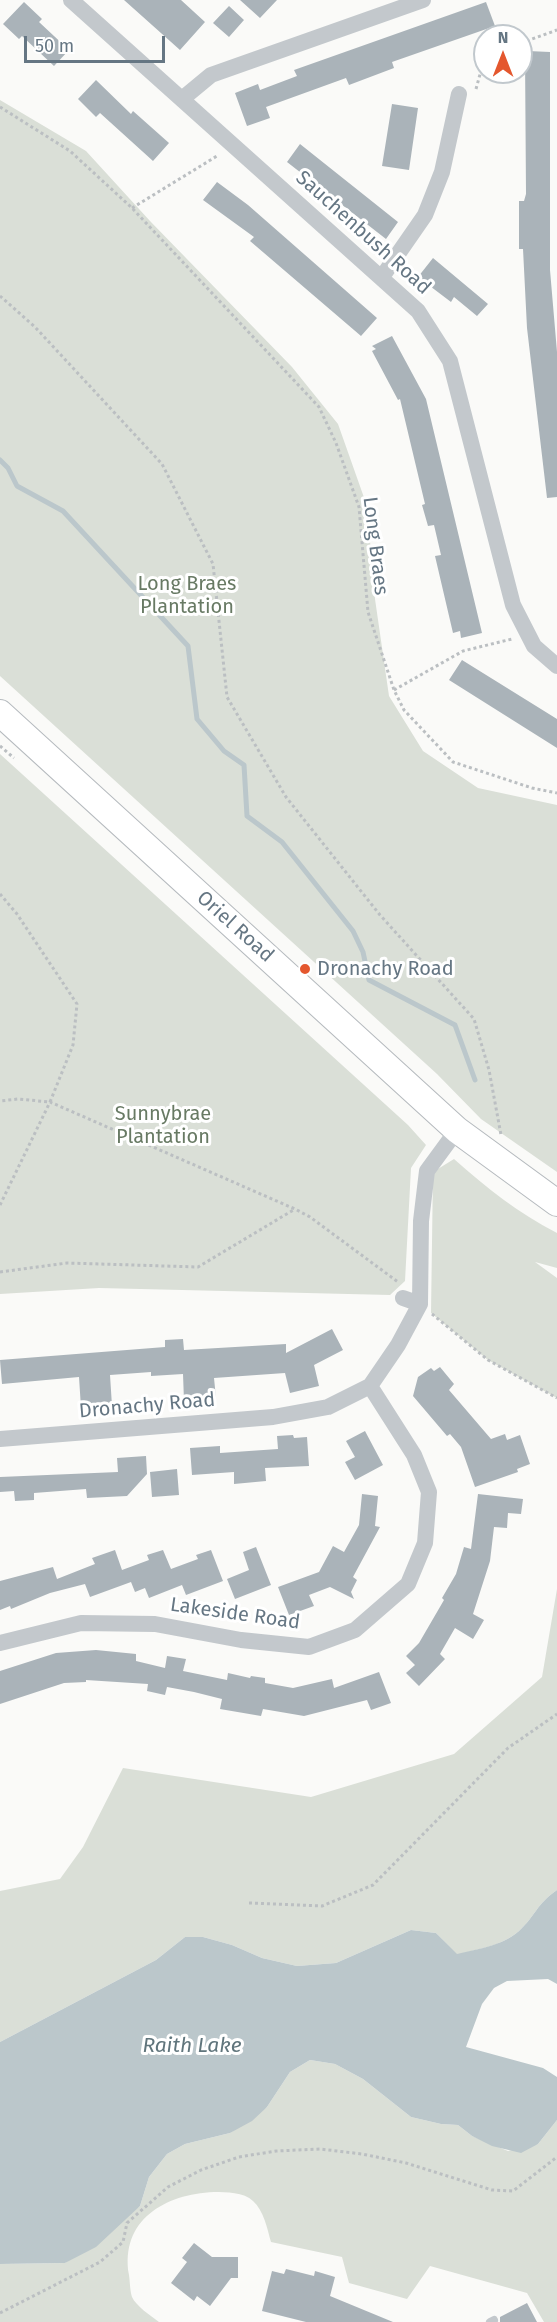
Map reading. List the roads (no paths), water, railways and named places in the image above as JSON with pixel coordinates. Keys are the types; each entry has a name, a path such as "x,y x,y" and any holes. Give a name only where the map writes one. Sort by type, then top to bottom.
{"main road":[{"name":"Oriel Road","path":"0,713 457,1130 557,1203"}],"street":[{"name":"Sauchenbush Road","path":"71,0 418,311 450,362 513,605 534,646 557,666"},
{"path":"182,99 211,75 423,0"},
{"path":"382,277 425,215 442,172 459,94"},
{"name":"Dronachy Road","path":"0,1439 273,1417 328,1407 370,1386 398,1345 420,1299 421,1221 427,1170 457,1130"},
{"path":"403,1298 420,1299"},
{"name":"Lakeside Road","path":"0,1643 81,1623 155,1624 241,1640 309,1647 355,1630 408,1584 425,1543 429,1492 414,1455 370,1386"}],"water":[{"name":"Raith Lake","path":"557,1890 557,1984 548,1979 507,1981 494,1988 482,2004 466,2047 543,2068 557,2077 557,2120 538,2144 521,2153 492,2146 472,2136 458,2125 441,2124 411,2117 363,2079 335,2064 310,2060 290,2072 267,2107 252,2121 230,2133 185,2144 167,2154 149,2177 140,2206 96,2247 65,2263 0,2264 0,2042 156,1960 185,1937 203,1937 232,1945 262,1958 297,1966 336,1963 411,1930 436,1933 457,1954 492,1946 508,1939 527,1923 545,1900"}],"waterway":[{"path":"0,460 8,468 17,486 63,511 188,646 197,719 224,751 244,765 247,816 282,842 353,931 363,952 369,980 455,1025 475,1080"}],"place":[{"name":"Dronachy Road","path":"305,969"}],"park label":[{"name":"Long Braes Plantation","path":"187,596"},
{"name":"Sunnybrae Plantation","path":"163,1126"}]}
